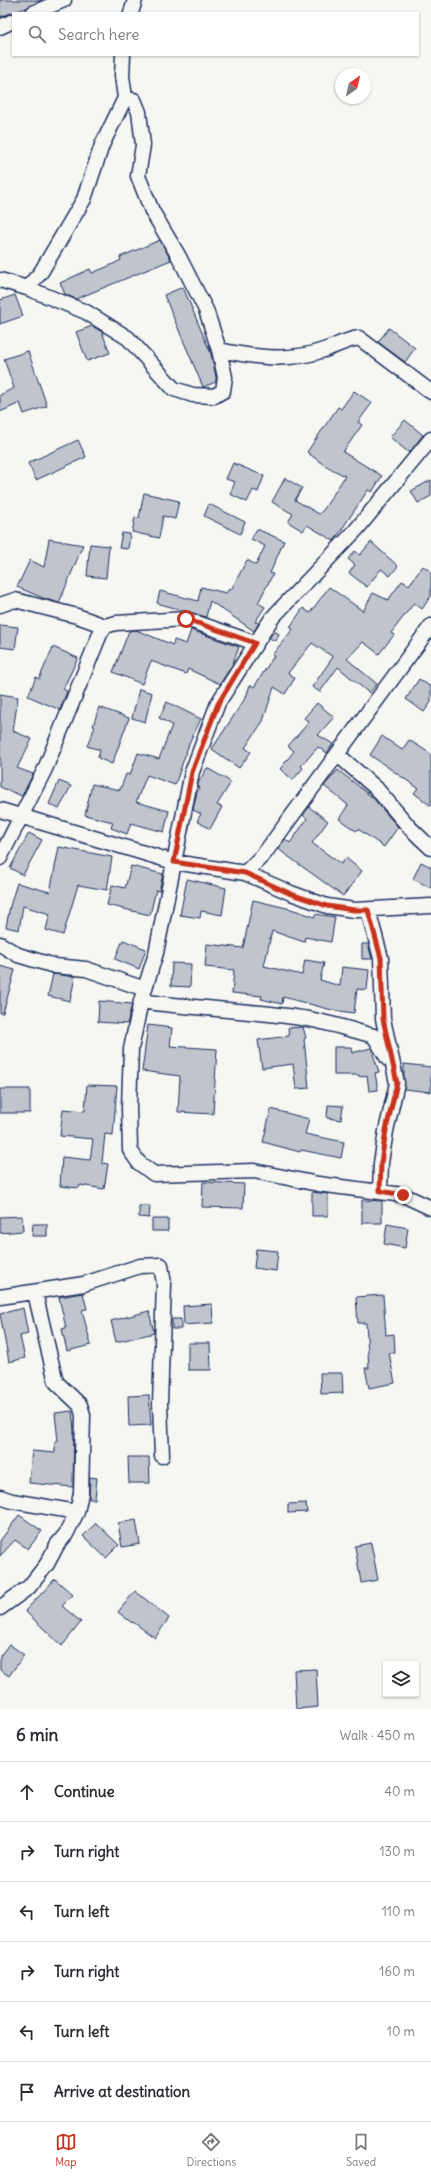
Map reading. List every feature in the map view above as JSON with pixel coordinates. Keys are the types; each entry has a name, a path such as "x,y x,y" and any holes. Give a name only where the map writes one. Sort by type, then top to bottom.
{"street":[{"path":"35,12 64,0"},
{"path":"131,12 135,0"},
{"path":"0,27 12,21"},
{"path":"27,288 41,272 84,199 102,145 125,98 122,76 123,56"},
{"path":"0,280 27,288 86,312 128,338 174,389 193,395 214,396 223,391 225,377 219,350 206,310 178,255 152,211 138,176 142,145 139,112 134,100 125,98"},
{"path":"219,350 247,356 283,358 321,351 345,340 359,338 431,392"},
{"path":"431,439 356,530 272,618 218,704 192,772 156,953 143,995 131,1049 129,1106 130,1150 139,1163 154,1174 254,1171 318,1184 403,1195 431,1208"},
{"path":"0,605 15,600 77,616 105,626 116,623 186,619 255,643"},
{"path":"0,858 45,769 100,634 105,626"},
{"path":"245,873 264,854 338,755 427,643 431,626"},
{"path":"338,755 376,788 410,828 431,848"},
{"path":"0,810 174,862 245,873 291,894 327,906 354,910 431,906"},
{"path":"368,910 381,958 383,1019 397,1083 386,1130 381,1163 380,1191"},
{"path":"0,944 18,955 55,966 86,969 143,995 183,1007 254,1012 309,1019 374,1036 392,1065"},
{"path":"0,1297 35,1293 84,1284 140,1266 161,1264 164,1284 160,1404 162,1456"},
{"path":"0,1608 29,1587 47,1564 56,1545 66,1534 77,1512 81,1493 83,1415 80,1405 56,1382 35,1293"},
{"path":"0,1497 12,1501 77,1512"}],"building":[{"path":"0,0 42,0 26,8 0,17"},
{"path":"160,240 171,260 76,299 65,294 60,283 90,269 92,273 109,266 121,260 120,257"},
{"path":"183,287 211,354 216,377 216,382 203,387 164,295"},
{"path":"15,295 23,316 0,324 0,300"},
{"path":"92,326 102,332 110,353 87,361 76,332"},
{"path":"389,328 415,348 405,362 378,342"},
{"path":"28,351 47,406 24,414 20,403 0,412 0,395 14,388 4,359"},
{"path":"354,391 372,403 358,422 362,425 343,452 382,476 372,492 368,490 334,541 307,525 303,531 288,522 293,514 272,502 285,478 302,488 295,500 319,514 324,509 345,476 324,465 307,452 338,407 341,409"},
{"path":"405,420 423,435 409,453 390,437"},
{"path":"78,440 86,457 36,480 28,463"},
{"path":"233,463 264,476 258,492 253,490 247,502 230,494 235,482 226,479"},
{"path":"431,480 431,496 418,503 411,491"},
{"path":"144,493 179,501 175,519 163,516 159,538 132,532 135,517 139,518"},
{"path":"209,504 245,522 240,534 204,516"},
{"path":"257,529 284,541 270,573 273,574 258,603 265,607 255,622 259,623 254,631 210,601 206,617 157,603 160,591 198,601 201,587 226,593 229,589 231,590 247,560 256,565 265,546 251,539"},
{"path":"122,533 130,534 128,549 119,548"},
{"path":"49,539 83,545 59,603 17,587 30,560 44,567"},
{"path":"371,542 398,566 390,576 381,569 367,587 349,573 355,565 348,559 355,551 360,555"},
{"path":"90,544 109,546 106,578 87,576"},
{"path":"423,566 431,572 431,596 422,609 414,603 391,633 394,635 379,654 363,642 347,659 377,684 369,693 338,667 320,692 312,687 333,657 312,643 288,673 295,678 285,694 274,687 263,721 245,748 251,752 239,768 212,749 246,697 250,685 254,687 274,656 272,655 293,629 290,627 303,608 310,613 329,587 363,611 373,593 388,600 402,581 409,585"},
{"path":"0,625 18,627 15,649 0,647"},
{"path":"136,630 173,645 174,640 186,644 191,630 239,647 232,665 220,684 188,669 186,674 151,661 142,684 113,672 129,631"},
{"path":"274,631 279,634 276,641 269,638"},
{"path":"53,647 78,658 63,689 67,691 60,710 28,696 36,677 39,679"},
{"path":"419,679 431,687 431,702 424,712 406,699"},
{"path":"139,689 152,693 145,722 132,718"},
{"path":"0,694 18,697 13,731 32,739 17,768 33,774 22,796 0,787"},
{"path":"167,702 201,719 190,741 175,785 147,775 136,802 169,811 164,832 131,823 127,834 111,828 113,822 85,815 92,784 120,790 126,774 130,775 138,753 159,759 172,725 159,718"},
{"path":"317,703 334,717 318,735 333,744 327,753 318,747 301,766 303,768 293,780 280,769 294,751 288,746 309,722 304,718"},
{"path":"99,707 129,718 112,764 98,758 100,750 87,746 95,727 93,726"},
{"path":"382,736 402,750 409,740 431,754 431,806 414,793 418,788 370,755"},
{"path":"207,768 231,782 217,805 222,807 210,829 197,821 201,814 193,810 197,792 200,788 198,783"},
{"path":"338,770 372,797 398,827 384,847 358,829 356,831 339,819 348,805 324,786"},
{"path":"59,781 71,786 59,809 49,804"},
{"path":"309,807 328,821 312,843 341,864 346,858 362,871 343,896 278,849 285,839 290,843 307,819 303,815"},
{"path":"29,833 42,840 23,875 10,868"},
{"path":"59,847 112,857 107,890 78,885 63,935 46,930 50,914 23,906 19,930 6,927 10,906 17,883 50,892"},
{"path":"421,862 431,867 431,888 413,879"},
{"path":"131,866 163,874 159,891 156,890 150,915 107,905 112,885 125,888"},
{"path":"187,879 226,888 222,915 201,911 200,918 180,915"},
{"path":"253,900 291,909 315,917 315,914 335,917 331,942 305,937 304,942 272,931 264,966 302,975 305,960 324,963 320,980 340,986 342,967 369,970 367,990 357,989 354,1013 332,1010 283,997 282,1004 261,999 262,996 232,993 234,970 205,967 207,944 243,948"},
{"path":"123,940 146,949 139,969 115,959"},
{"path":"362,944 368,944 372,959 362,959"},
{"path":"172,963 191,964 190,987 171,986"},
{"path":"0,966 15,970 3,1013 0,1013"},
{"path":"53,974 75,977 70,1001 48,996"},
{"path":"99,1001 132,1004 127,1024 98,1022"},
{"path":"148,1025 172,1028 170,1046 217,1049 213,1114 178,1112 180,1076 142,1071"},
{"path":"303,1027 306,1038 304,1039 309,1088 296,1089 293,1064 262,1068 258,1040 289,1036 288,1028"},
{"path":"334,1047 351,1047 352,1053 371,1048 379,1072 375,1073 378,1090 369,1091 367,1075 360,1077 359,1075 334,1075"},
{"path":"404,1064 431,1067 431,1092 404,1089"},
{"path":"87,1085 117,1086 113,1135 105,1134 102,1163 108,1164 104,1189 80,1185 79,1188 60,1186 62,1157 90,1160 93,1139 60,1136 63,1109 85,1111"},
{"path":"0,1089 30,1089 30,1113 0,1113"},
{"path":"328,1105 343,1106 341,1120 327,1118"},
{"path":"271,1109 309,1119 305,1134 344,1142 341,1158 301,1150 300,1152 263,1142"},
{"path":"203,1182 244,1184 243,1208 202,1207"},
{"path":"312,1192 328,1194 328,1216 312,1216"},
{"path":"362,1200 382,1201 382,1223 362,1223"},
{"path":"139,1206 150,1206 149,1218 139,1217"},
{"path":"22,1216 23,1231 0,1233 0,1217"},
{"path":"152,1219 168,1219 168,1231 152,1231"},
{"path":"33,1224 47,1224 47,1236 32,1236"},
{"path":"387,1224 408,1228 405,1248 384,1244"},
{"path":"256,1249 278,1251 276,1271 254,1268"},
{"path":"83,1293 87,1309 82,1310 91,1345 67,1351 62,1329 66,1328 59,1297"},
{"path":"383,1295 386,1335 394,1334 395,1353 389,1353 395,1383 369,1388 365,1368 369,1368 366,1323 358,1323 356,1297"},
{"path":"212,1304 213,1323 184,1325 183,1306"},
{"path":"23,1308 28,1334 20,1336 25,1358 9,1362 0,1314"},
{"path":"149,1311 154,1333 116,1342 111,1321"},
{"path":"172,1319 181,1319 181,1329 172,1329"},
{"path":"188,1343 210,1343 211,1370 188,1370"},
{"path":"320,1373 342,1373 343,1393 321,1394"},
{"path":"149,1395 151,1425 129,1426 128,1396"},
{"path":"72,1411 74,1430 73,1487 29,1483 32,1451 55,1453 55,1441 58,1441 55,1413"},
{"path":"128,1457 149,1457 150,1483 129,1483"},
{"path":"90,1477 97,1478 95,1499 89,1499"},
{"path":"306,1503 307,1512 288,1513 288,1504"},
{"path":"19,1515 42,1531 28,1549 15,1540 0,1556 0,1541"},
{"path":"136,1520 140,1544 122,1547 118,1523"},
{"path":"96,1523 119,1545 106,1558 83,1536"},
{"path":"371,1543 378,1580 361,1583 355,1546"},
{"path":"55,1579 73,1595 62,1606 81,1622 62,1646 25,1611"},
{"path":"135,1591 169,1618 155,1638 118,1612"},
{"path":"9,1644 24,1655 9,1676 0,1670 0,1656"},
{"path":"316,1669 318,1707 296,1709 294,1670"}],"route":[{"path":"186,619 255,643 218,704 192,772 174,862 245,873 291,894 327,906 354,910 368,910 381,958 383,1019 397,1083 386,1130 381,1163 380,1191 403,1195"}]}
